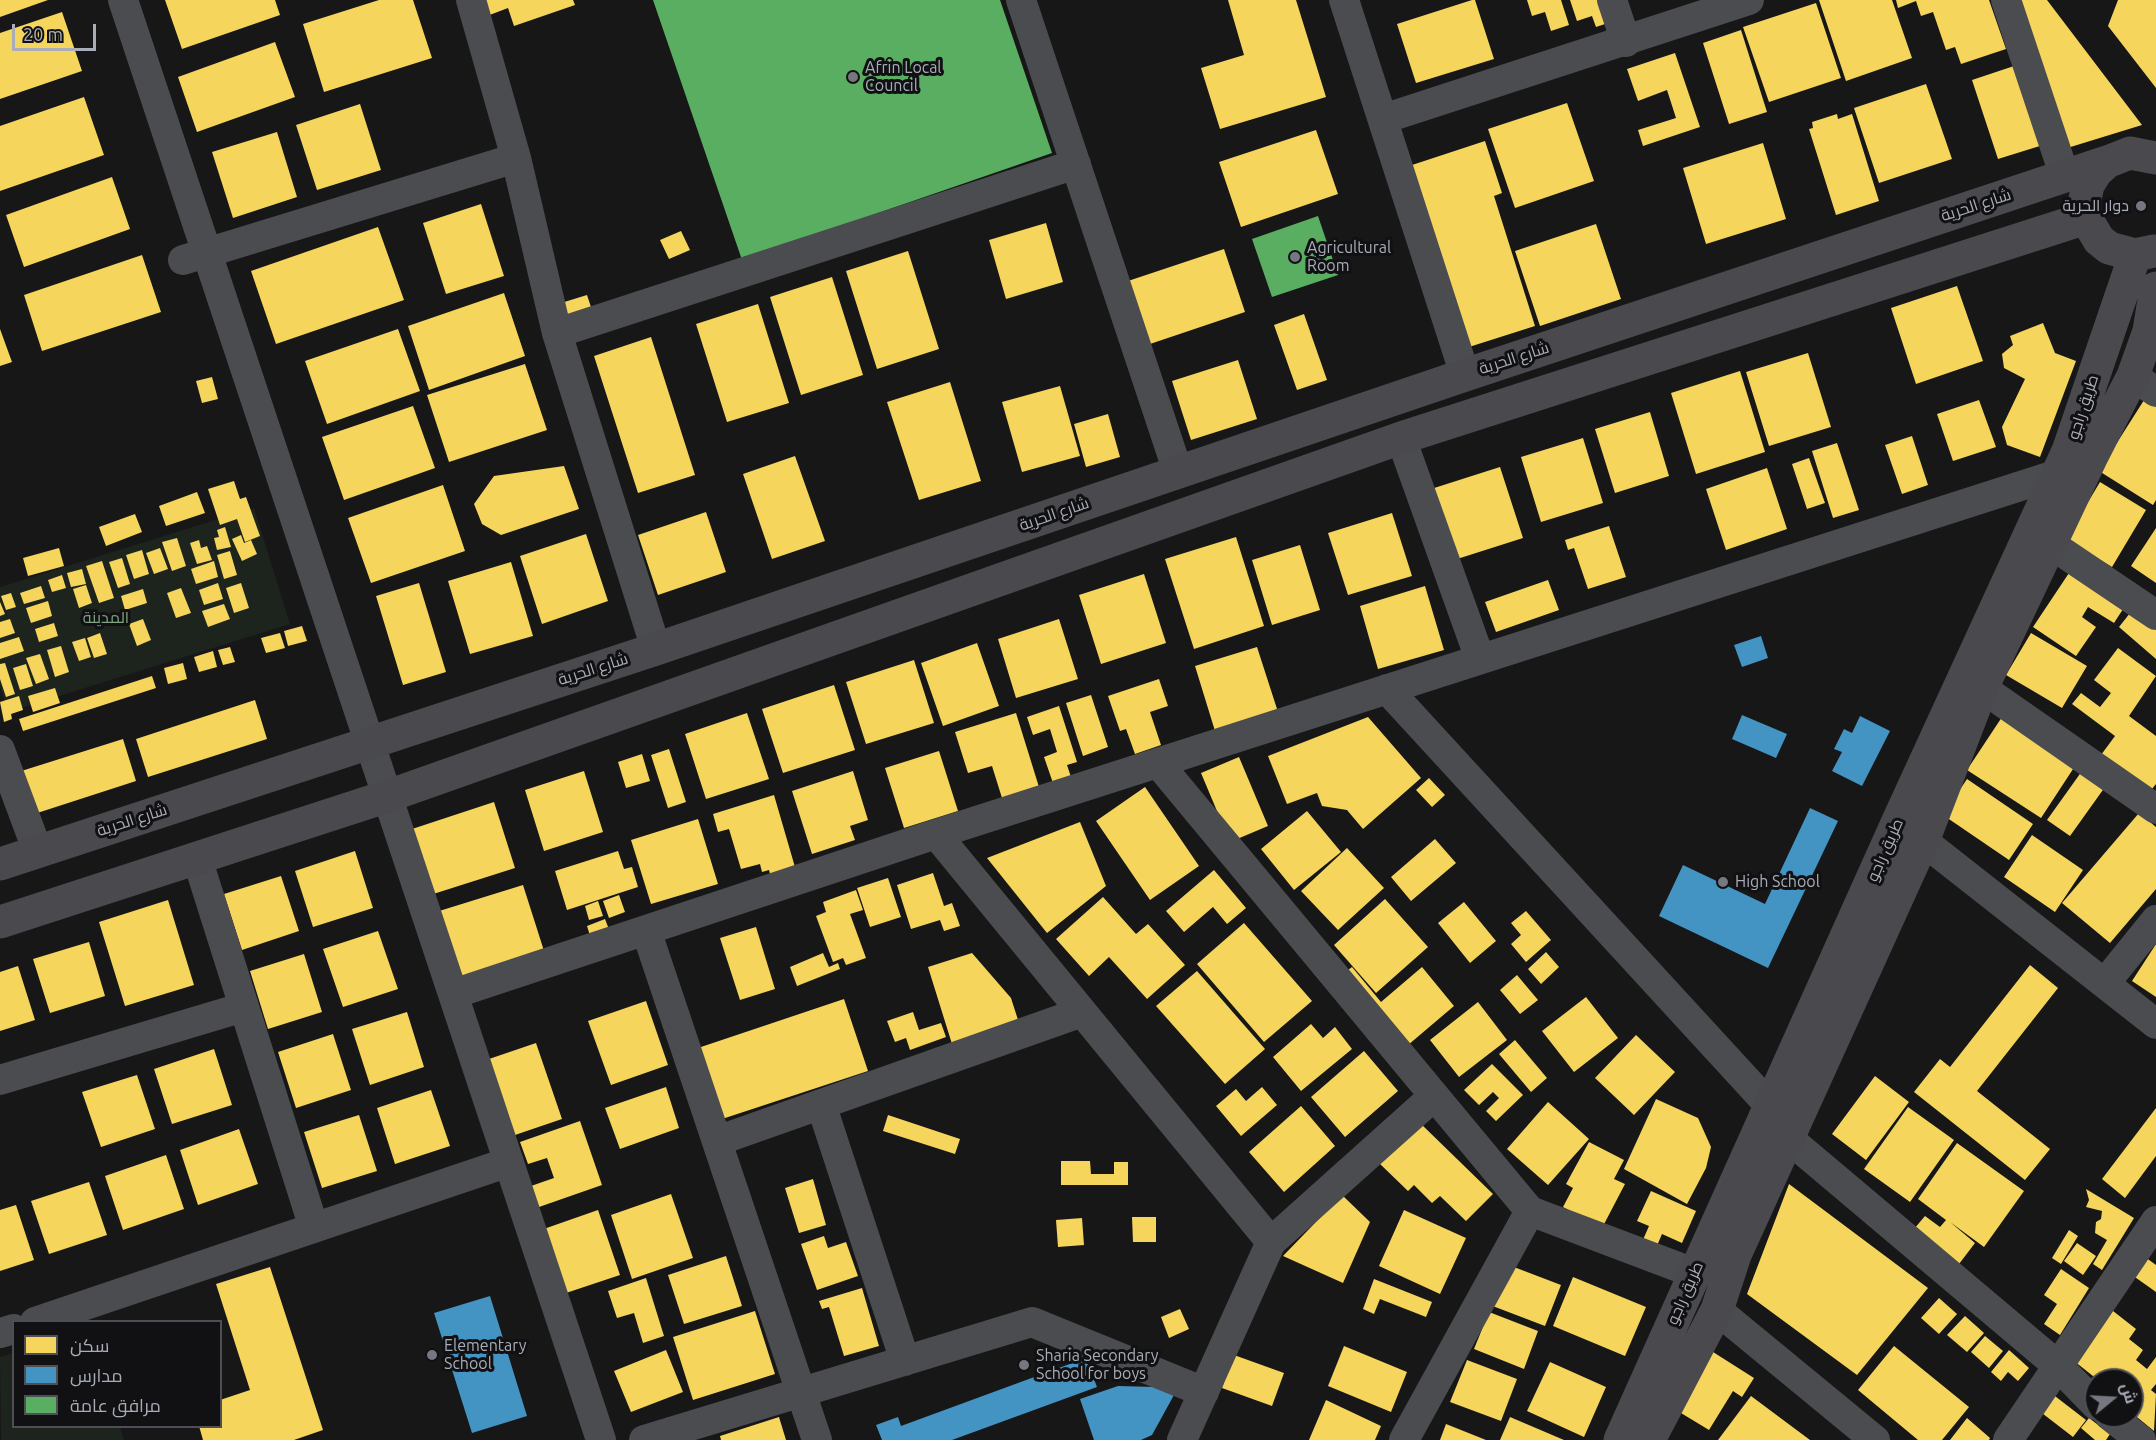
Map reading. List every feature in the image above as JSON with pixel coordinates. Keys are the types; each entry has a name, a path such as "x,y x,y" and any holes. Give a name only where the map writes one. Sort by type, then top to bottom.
{"main road":[{"name":"شارع الحرية","path":"0,864 370,741 657,649 1465,375 2130,153 2155,156"},
{"path":"2107,162 2096,172 2088,185 2085,199 2086,218 2099,240 2109,248 2146,253"},
{"path":"0,922 388,796 1401,438 2086,218"},
{"name":"طريق راجو","path":"1620,1440 1902,811 2058,474 2146,253"},
{"name":"طريق راجو","path":"1649,1440 1717,1310 1735,1255 1923,841 1982,688 2052,545 2092,456 2145,384 2149,331 2156,288"},
{"path":"1629,320 1642,360"},
{"path":"1290,435 1303,472"}],"street":[{"path":"123,0 195,255 370,741 601,1440"},
{"path":"471,0 516,158 557,333 657,649"},
{"path":"1344,0 1465,375"},
{"path":"1612,0 1626,42"},
{"path":"1383,119 1626,42 1749,0"},
{"path":"2006,0 2063,177"},
{"path":"1026,1 1076,164 1178,472"},
{"path":"195,255 516,158"},
{"path":"557,333 1076,164"},
{"path":"1401,438 1480,659"},
{"path":"453,993 936,834 2058,474"},
{"path":"2052,545 2156,615"},
{"path":"1982,688 2156,809"},
{"path":"1387,689 1771,1107"},
{"path":"0,750 38,852"},
{"path":"1158,763 1530,1211 1694,1273"},
{"path":"936,834 1271,1242"},
{"path":"1923,841 2156,1024"},
{"path":"197,858 314,1228"},
{"path":"2105,983 2156,920"},
{"path":"646,930 817,1440"},
{"path":"0,1080 244,1007"},
{"path":"717,1141 1082,1012"},
{"path":"1182,1440 1271,1242 1434,1096"},
{"path":"822,1104 905,1361"},
{"path":"1789,1139 2057,1365 2084,1396"},
{"path":"41,1320 509,1161"},
{"path":"1404,1440 1530,1211"},
{"path":"2008,1440 2057,1365 2153,1232"},
{"path":"1717,1310 1875,1440"},
{"path":"644,1440 1032,1323 1204,1392"},
{"path":"2126,1428 2141,1440"}],"green space":[{"name":"المدينة","path":"254,508 290,624 8,712 0,685 0,587"},
{"path":"12,1353 12,1428 120,1428 124,1440 1,1440 0,1357"}],"building: سكن":[{"path":"0,0 48,0 0,17"},
{"path":"165,0 275,0 280,15 182,49"},
{"path":"379,0 413,0 432,58 324,92 303,24"},
{"path":"482,0 573,0 575,5 514,26 508,8 487,16"},
{"path":"692,0 728,0 734,19 701,30"},
{"path":"927,0 974,0 997,70 989,73 1002,112 886,150 871,101 952,74"},
{"path":"1228,0 1296,0 1326,97 1220,129 1201,68 1244,55"},
{"path":"1475,0 1494,59 1416,83 1397,24"},
{"path":"1527,0 1561,0 1569,25 1551,31 1545,12 1532,16"},
{"path":"1570,0 1604,0 1611,22 1596,27 1592,16 1577,21"},
{"path":"1819,0 1892,0 1912,58 1846,81"},
{"path":"1896,0 1989,0 2006,49 1961,64 1955,47 1946,50 1933,12 1921,16 1916,1 1898,8"},
{"path":"2008,0 2047,0 2142,125 2064,149"},
{"path":"2118,0 2156,0 2156,88 2108,26"},
{"path":"1816,3 1841,78 1769,102 1743,27"},
{"path":"62,12 82,71 0,99 0,33"},
{"path":"743,22 778,134 864,107 887,180 772,217 765,195 749,201 701,52 712,48 708,33"},
{"path":"1741,30 1767,112 1729,124 1703,43"},
{"path":"275,42 295,97 197,132 178,77"},
{"path":"1675,53 1700,127 1643,146 1638,130 1676,118 1667,90 1638,101 1627,69"},
{"path":"2017,65 2043,145 1998,159 1972,80"},
{"path":"1926,84 1952,159 1879,183 1854,108"},
{"path":"84,97 104,155 0,191 0,126"},
{"path":"1567,103 1594,181 1515,208 1488,129"},
{"path":"360,104 381,170 317,190 296,125"},
{"path":"1837,114 1838,119 1852,114 1879,201 1836,215 1809,129 1813,128 1812,122"},
{"path":"1316,130 1338,194 1241,227 1219,162"},
{"path":"277,132 297,197 233,218 212,152"},
{"path":"1485,141 1502,193 1494,196 1535,326 1469,347 1412,165"},
{"path":"1763,143 1786,219 1706,244 1683,168"},
{"path":"112,177 130,229 24,267 6,215"},
{"path":"481,204 504,276 446,294 423,223"},
{"path":"1046,223 1063,282 1006,299 989,240"},
{"path":"1596,224 1621,299 1540,326 1515,251"},
{"path":"378,227 404,300 276,344 251,271"},
{"path":"681,231 690,250 669,259 660,240"},
{"path":"1224,249 1245,312 1147,345 1125,282"},
{"path":"908,251 939,349 877,369 846,271"},
{"path":"142,255 161,312 42,351 24,295"},
{"path":"832,277 863,375 801,395 770,297"},
{"path":"1957,286 1983,361 1916,384 1891,308"},
{"path":"504,293 525,356 429,390 408,326"},
{"path":"587,295 593,313 567,321 561,303"},
{"path":"758,304 789,403 727,422 696,324"},
{"path":"1304,314 1327,380 1297,390 1274,325"},
{"path":"2043,323 2055,353 2076,361 2040,457 2007,445 2002,427 2025,379 2004,368 2002,354 2013,345 2010,336"},
{"path":"0,329 12,362 0,366"},
{"path":"398,329 420,391 327,424 305,361"},
{"path":"651,337 695,475 638,493 594,356"},
{"path":"1808,353 1831,427 1769,446 1746,372"},
{"path":"1238,360 1257,419 1191,440 1172,381"},
{"path":"525,364 547,430 449,462 427,395"},
{"path":"1740,371 1765,452 1696,474 1671,393"},
{"path":"212,377 218,399 202,403 196,381"},
{"path":"950,382 981,481 919,500 887,402"},
{"path":"1060,386 1080,456 1022,472 1002,402"},
{"path":"2146,397 2156,403 2156,500 2153,505 2099,471"},
{"path":"1979,400 1996,447 1953,461 1937,414"},
{"path":"413,406 435,468 344,500 322,437"},
{"path":"1650,412 1669,476 1615,493 1595,429"},
{"path":"1108,414 1120,457 1086,467 1074,424"},
{"path":"1912,436 1928,485 1902,494 1885,445"},
{"path":"1583,438 1603,503 1541,522 1521,457"},
{"path":"1837,443 1859,510 1833,518 1812,451"},
{"path":"795,456 825,541 772,559 743,474"},
{"path":"1809,458 1825,503 1807,509 1792,464"},
{"path":"564,466 579,509 501,535 482,524 474,504 494,476"},
{"path":"1500,467 1523,538 1454,560 1431,489"},
{"path":"1767,468 1787,529 1726,550 1706,489"},
{"path":"234,481 240,499 246,497 260,536 245,542 237,519 220,525 208,489"},
{"path":"2100,482 2146,510 2112,567 2066,539"},
{"path":"443,485 465,551 371,583 348,518"},
{"path":"197,492 205,513 166,526 159,506"},
{"path":"706,512 726,572 658,595 638,535"},
{"path":"1392,513 1412,576 1348,595 1328,533"},
{"path":"135,514 142,532 106,546 99,527"},
{"path":"1609,526 1626,577 1588,589 1574,548 1568,550 1565,540"},
{"path":"225,527 231,547 217,550 214,538 219,537 217,530"},
{"path":"2156,528 2156,583 2131,566"},
{"path":"586,534 608,601 542,624 520,556"},
{"path":"241,535 244,543 251,540 257,554 242,561 232,539"},
{"path":"1236,537 1264,626 1194,649 1165,559"},
{"path":"177,538 186,566 172,571 162,542"},
{"path":"199,540 201,548 207,546 212,560 197,564 190,543"},
{"path":"1300,545 1320,610 1272,625 1252,560"},
{"path":"59,548 64,566 28,576 23,558"},
{"path":"160,548 168,569 154,574 146,553"},
{"path":"142,550 149,574 134,579 126,555"},
{"path":"230,551 237,575 224,579 217,555"},
{"path":"122,558 130,584 118,588 109,562"},
{"path":"102,561 114,598 99,603 86,566"},
{"path":"214,561 218,577 196,584 191,569"},
{"path":"511,562 533,636 470,654 448,581"},
{"path":"82,569 86,584 71,587 67,573"},
{"path":"2071,570 2125,606 2114,623 2088,607 2082,617 2096,627 2076,656 2033,627"},
{"path":"1144,574 1166,643 1101,664 1079,595"},
{"path":"62,575 66,588 52,592 48,580"},
{"path":"1548,580 1559,610 1496,632 1485,602"},
{"path":"218,583 223,599 204,605 199,590"},
{"path":"241,583 249,608 234,613 226,588"},
{"path":"419,583 446,672 403,685 376,596"},
{"path":"86,585 92,603 79,608 73,589"},
{"path":"41,586 45,598 24,604 20,593"},
{"path":"1425,586 1444,650 1378,669 1360,606"},
{"path":"181,588 191,613 176,618 167,593"},
{"path":"143,589 147,603 125,610 121,596"},
{"path":"11,593 16,607 6,610 1,596"},
{"path":"48,601 52,616 31,623 26,608"},
{"path":"0,602 5,614 0,616"},
{"path":"224,604 230,619 208,627 202,611"},
{"path":"2134,608 2156,626 2156,659 2119,627"},
{"path":"10,619 15,633 0,638 0,622"},
{"path":"143,619 151,640 137,646 129,624"},
{"path":"1059,619 1078,679 1016,698 998,639"},
{"path":"54,623 58,636 39,642 35,629"},
{"path":"302,626 307,641 288,646 284,631"},
{"path":"100,633 107,654 94,658 87,638"},
{"path":"280,633 285,648 266,653 261,638"},
{"path":"2031,633 2087,666 2062,708 2006,675"},
{"path":"19,637 24,651 0,659 0,643"},
{"path":"85,638 91,657 79,661 72,642"},
{"path":"977,643 999,706 943,726 921,663"},
{"path":"61,646 69,672 55,677 47,650"},
{"path":"230,647 235,662 223,665 218,650"},
{"path":"1257,647 1278,712 1215,731 1195,666"},
{"path":"2118,648 2156,676 2129,716 2156,736 2156,784 2147,795 2098,759 2115,736 2072,704 2081,693 2100,707 2111,693 2094,680"},
{"path":"213,651 217,667 199,672 194,657"},
{"path":"40,654 49,679 36,684 26,658"},
{"path":"914,660 934,723 866,744 846,682"},
{"path":"5,663 15,694 6,697 0,679 0,664"},
{"path":"183,663 187,679 168,684 164,668"},
{"path":"26,664 33,686 20,690 13,668"},
{"path":"152,676 156,688 23,731 19,719"},
{"path":"1159,679 1168,706 1150,712 1161,745 1135,754 1126,729 1120,731 1108,696"},
{"path":"834,685 855,750 783,773 762,709"},
{"path":"55,688 60,703 33,712 28,696"},
{"path":"1091,695 1108,747 1083,756 1066,703"},
{"path":"19,696 23,710 11,714 12,719 4,722 0,702"},
{"path":"255,700 267,739 148,777 136,739"},
{"path":"1059,706 1077,762 1067,765 1071,777 1053,783 1044,757 1057,752 1050,729 1033,735 1027,717"},
{"path":"747,713 769,779 706,799 685,734"},
{"path":"1016,713 1039,787 1002,798 992,766 968,773 955,732"},
{"path":"1368,717 1421,778 1363,829 1347,810 1322,806 1317,793 1287,804 1268,756"},
{"path":"2002,717 2075,766 2041,818 1967,770"},
{"path":"123,739 136,781 28,816 15,773"},
{"path":"669,749 686,802 668,808 651,755"},
{"path":"939,751 958,811 904,828 885,768"},
{"path":"642,754 650,781 626,788 618,762"},
{"path":"1239,757 1268,826 1230,842 1201,773"},
{"path":"584,771 603,832 544,851 525,790"},
{"path":"853,771 868,820 850,826 855,840 812,854 792,791"},
{"path":"2082,771 2105,787 2070,836 2047,820"},
{"path":"1429,778 1445,795 1432,807 1416,790"},
{"path":"1967,779 2033,824 2009,860 1943,815"},
{"path":"1145,787 1199,866 1150,900 1096,821"},
{"path":"774,795 797,874 772,881 769,870 762,872 760,864 741,869 729,829 718,832 713,814"},
{"path":"494,802 515,868 427,896 406,831"},
{"path":"1307,811 1341,852 1294,890 1261,849"},
{"path":"2139,813 2156,827 2156,889 2110,943 2062,903"},
{"path":"698,819 718,884 651,904 631,840"},
{"path":"1080,822 1106,886 1047,933 987,858"},
{"path":"2032,835 2083,870 2055,912 2004,877"},
{"path":"1435,839 1456,863 1411,901 1391,877"},
{"path":"1347,848 1384,888 1338,930 1301,891"},
{"path":"355,851 373,908 313,927 295,871"},
{"path":"618,851 624,869 632,867 638,887 567,910 555,871"},
{"path":"1214,870 1246,908 1227,924 1213,907 1184,932 1166,911"},
{"path":"933,873 944,906 952,903 960,926 944,931 940,920 911,929 897,885"},
{"path":"281,876 299,931 242,950 224,894"},
{"path":"888,878 901,917 870,927 857,888"},
{"path":"523,885 545,954 458,982 436,912"},
{"path":"856,890 863,910 850,914 866,958 846,965 843,958 833,962 816,916 826,912 823,902"},
{"path":"619,895 625,912 609,918 603,901"},
{"path":"1103,897 1136,934 1148,924 1185,965 1147,999 1109,957 1089,976 1056,939"},
{"path":"1385,899 1428,947 1376,993 1334,945"},
{"path":"168,900 194,985 125,1006 99,922"},
{"path":"598,901 603,916 589,920 585,906"},
{"path":"1464,902 1496,941 1470,963 1438,923"},
{"path":"1526,911 1551,940 1526,962 1511,944 1521,935 1511,923"},
{"path":"605,919 610,932 591,939 587,926"},
{"path":"1244,923 1312,1001 1264,1042 1197,964"},
{"path":"756,927 775,989 740,1000 720,938"},
{"path":"378,931 398,989 343,1007 323,949"},
{"path":"89,942 105,996 50,1013 33,959"},
{"path":"2156,944 2156,997 2132,981"},
{"path":"1546,952 1559,967 1541,984 1528,969"},
{"path":"823,953 829,967 838,963 840,969 797,986 790,967"},
{"path":"972,953 1011,998 1019,1023 952,1044 928,967"},
{"path":"304,954 322,1012 268,1029 250,971"},
{"path":"2030,965 2058,988 1977,1091 2050,1149 2025,1180 1914,1092 1940,1059 1950,1067"},
{"path":"18,966 35,1020 0,1031 0,972"},
{"path":"1352,967 1381,1002 1422,967 1454,1006 1401,1051 1339,977"},
{"path":"1197,971 1265,1049 1225,1084 1156,1006"},
{"path":"1517,975 1538,1000 1520,1014 1500,990"},
{"path":"1586,997 1618,1038 1574,1072 1542,1031"},
{"path":"844,999 868,1071 719,1120 695,1049"},
{"path":"646,1001 668,1065 611,1085 588,1021"},
{"path":"1478,1002 1507,1040 1459,1077 1430,1040"},
{"path":"407,1012 424,1067 370,1085 352,1029"},
{"path":"913,1012 919,1030 941,1023 946,1037 910,1050 906,1038 895,1042 887,1021"},
{"path":"1311,1024 1323,1038 1335,1027 1352,1049 1301,1091 1273,1057"},
{"path":"333,1034 351,1090 296,1108 278,1052"},
{"path":"1636,1035 1675,1072 1634,1115 1595,1078"},
{"path":"1515,1040 1547,1078 1531,1092 1499,1054"},
{"path":"536,1043 562,1119 515,1135 489,1059"},
{"path":"214,1049 232,1105 172,1124 154,1069"},
{"path":"1364,1051 1398,1091 1345,1137 1311,1097"},
{"path":"1492,1064 1523,1095 1496,1121 1486,1111 1499,1098 1493,1092 1479,1105 1464,1090"},
{"path":"137,1075 155,1129 101,1147 82,1092"},
{"path":"1875,1076 1909,1102 1866,1160 1832,1134"},
{"path":"666,1087 679,1128 620,1149 605,1108"},
{"path":"1262,1087 1277,1105 1241,1136 1216,1106 1236,1089 1246,1101"},
{"path":"431,1090 450,1146 395,1164 377,1108"},
{"path":"1656,1099 1698,1118 1711,1147 1706,1168 1687,1204 1624,1169"},
{"path":"1548,1102 1589,1139 1548,1185 1507,1149"},
{"path":"1301,1106 1335,1146 1284,1192 1249,1152"},
{"path":"1908,1107 1954,1140 1910,1202 1864,1169"},
{"path":"2156,1108 2156,1156 2125,1198 2102,1179"},
{"path":"359,1115 377,1171 322,1188 304,1132"},
{"path":"888,1115 960,1139 955,1154 883,1131"},
{"path":"580,1121 602,1185 539,1207 531,1186 554,1178 547,1158 528,1164 520,1142"},
{"path":"1419,1122 1493,1194 1466,1221 1440,1196 1432,1203 1414,1185 1408,1191 1379,1163"},
{"path":"239,1129 258,1184 198,1205 180,1150"},
{"path":"1589,1142 1624,1160 1614,1179 1625,1184 1602,1228 1563,1207 1573,1188 1566,1184"},
{"path":"1957,1143 2024,1191 1984,1247 1950,1222 1975,1243 1959,1264 1914,1229 1925,1216 1940,1227 1946,1220 1918,1199"},
{"path":"166,1155 184,1209 123,1230 105,1176"},
{"path":"1061,1161 1090,1161 1091,1174 1114,1174 1114,1162 1128,1162 1128,1185 1061,1185"},
{"path":"813,1179 826,1225 799,1233 785,1188"},
{"path":"89,1182 107,1235 49,1254 31,1201"},
{"path":"1789,1184 1928,1288 1857,1375 1747,1294"},
{"path":"2086,1189 2134,1218 2102,1270 2093,1264 2107,1240 2095,1233 2096,1222 2101,1219 2102,1211 2086,1207 2089,1200"},
{"path":"1651,1191 1696,1211 1682,1243 1662,1234 1656,1248 1642,1242 1649,1226 1637,1221"},
{"path":"671,1194 693,1258 632,1279 611,1215"},
{"path":"1342,1195 1370,1222 1343,1283 1283,1256"},
{"path":"16,1205 34,1260 0,1271 0,1210"},
{"path":"598,1210 620,1275 560,1295 538,1231"},
{"path":"1404,1210 1466,1238 1440,1294 1379,1266"},
{"path":"1132,1217 1156,1217 1156,1242 1133,1242"},
{"path":"1082,1218 1084,1245 1058,1247 1056,1220"},
{"path":"2069,1230 2078,1236 2061,1264 2052,1258"},
{"path":"824,1236 828,1248 846,1242 858,1276 817,1290 801,1244"},
{"path":"2077,1243 2096,1256 2083,1275 2064,1261"},
{"path":"726,1256 742,1306 684,1324 668,1275"},
{"path":"2145,1257 2156,1265 2156,1292 2132,1275"},
{"path":"1506,1264 1561,1285 1545,1326 1490,1305"},
{"path":"270,1267 323,1430 294,1440 203,1440 200,1428 222,1428 222,1399 250,1390 216,1284"},
{"path":"2061,1269 2089,1288 2060,1335 2044,1324 2057,1304 2044,1295"},
{"path":"1573,1277 1646,1307 1625,1356 1553,1326"},
{"path":"646,1278 664,1336 643,1343 634,1313 617,1318 608,1291"},
{"path":"1374,1279 1432,1302 1426,1317 1380,1299 1374,1314 1363,1309"},
{"path":"862,1288 879,1346 844,1356 829,1307 822,1309 819,1301"},
{"path":"1939,1298 1957,1314 1939,1334 1921,1318"},
{"path":"2108,1307 2136,1329 2129,1339 2143,1350 2136,1360 2147,1369 2156,1357 2156,1384 2151,1390 2156,1394 2154,1431 2144,1423 2144,1368 2084,1369 2069,1357"},
{"path":"1180,1309 1189,1329 1169,1338 1161,1317"},
{"path":"755,1311 775,1374 693,1400 673,1337"},
{"path":"1489,1312 1538,1331 1524,1369 1474,1349"},
{"path":"1965,1316 1984,1333 1967,1352 1947,1335"},
{"path":"1985,1336 2003,1351 1989,1368 1971,1352"},
{"path":"1344,1346 1407,1372 1391,1412 1328,1386"},
{"path":"1894,1346 1969,1407 1942,1440 1918,1440 1858,1390"},
{"path":"666,1350 683,1392 631,1412 614,1371"},
{"path":"2009,1350 2029,1368 2018,1381 2008,1372 2001,1381 1991,1372"},
{"path":"1713,1352 1754,1378 1742,1397 1733,1391 1709,1430 1676,1410"},
{"path":"1234,1355 1284,1373 1272,1406 1222,1388"},
{"path":"1467,1360 1517,1379 1501,1421 1450,1402"},
{"path":"1550,1362 1606,1387 1584,1437 1527,1411"},
{"path":"2051,1393 2084,1418 2084,1423 2073,1437 2038,1410"},
{"path":"1751,1396 1810,1440 1718,1440"},
{"path":"1326,1400 1381,1426 1375,1440 1309,1440"},
{"path":"779,1417 786,1440 721,1440 720,1436"},
{"path":"1510,1417 1564,1440 1500,1440"},
{"path":"1967,1418 1990,1438 1989,1440 1950,1440"},
{"path":"1446,1424 1486,1440 1440,1440"},
{"path":"2084,1424 2084,1428 2102,1428 2110,1434 2106,1440 2095,1440 2081,1428"}],"building: مدارس":[{"path":"1761,636 1768,658 1742,667 1734,645"},
{"path":"1742,715 1787,734 1776,758 1732,739"},
{"path":"1860,716 1890,731 1862,786 1832,771 1842,752 1834,749 1844,729 1852,733"},
{"path":"1810,808 1838,821 1768,968 1659,916 1683,865 1765,904"},
{"path":"490,1296 527,1416 472,1433 434,1313"},
{"path":"1086,1358 1097,1387 952,1440 882,1440 876,1425 898,1417 901,1426"},
{"path":"1118,1386 1156,1387 1174,1395 1152,1435 1141,1440 1094,1440 1080,1399"}],"building: مرافق عامة":[{"name":"Afrin Local Council","path":"653,0 1000,0 1052,153 742,260"},
{"name":"Agricultural Room","path":"1318,216 1338,275 1272,297 1252,239"}],"place":[{"name":"Afrin Local Council","path":"853,77"},
{"name":"دوار الحرية","path":"2141,206"},
{"name":"Agricultural Room","path":"1295,257"},
{"name":"High School","path":"1723,882"},
{"name":"Elementary School","path":"432,1355"},
{"name":"Sharia Secondary School for boys","path":"1024,1365"}]}
